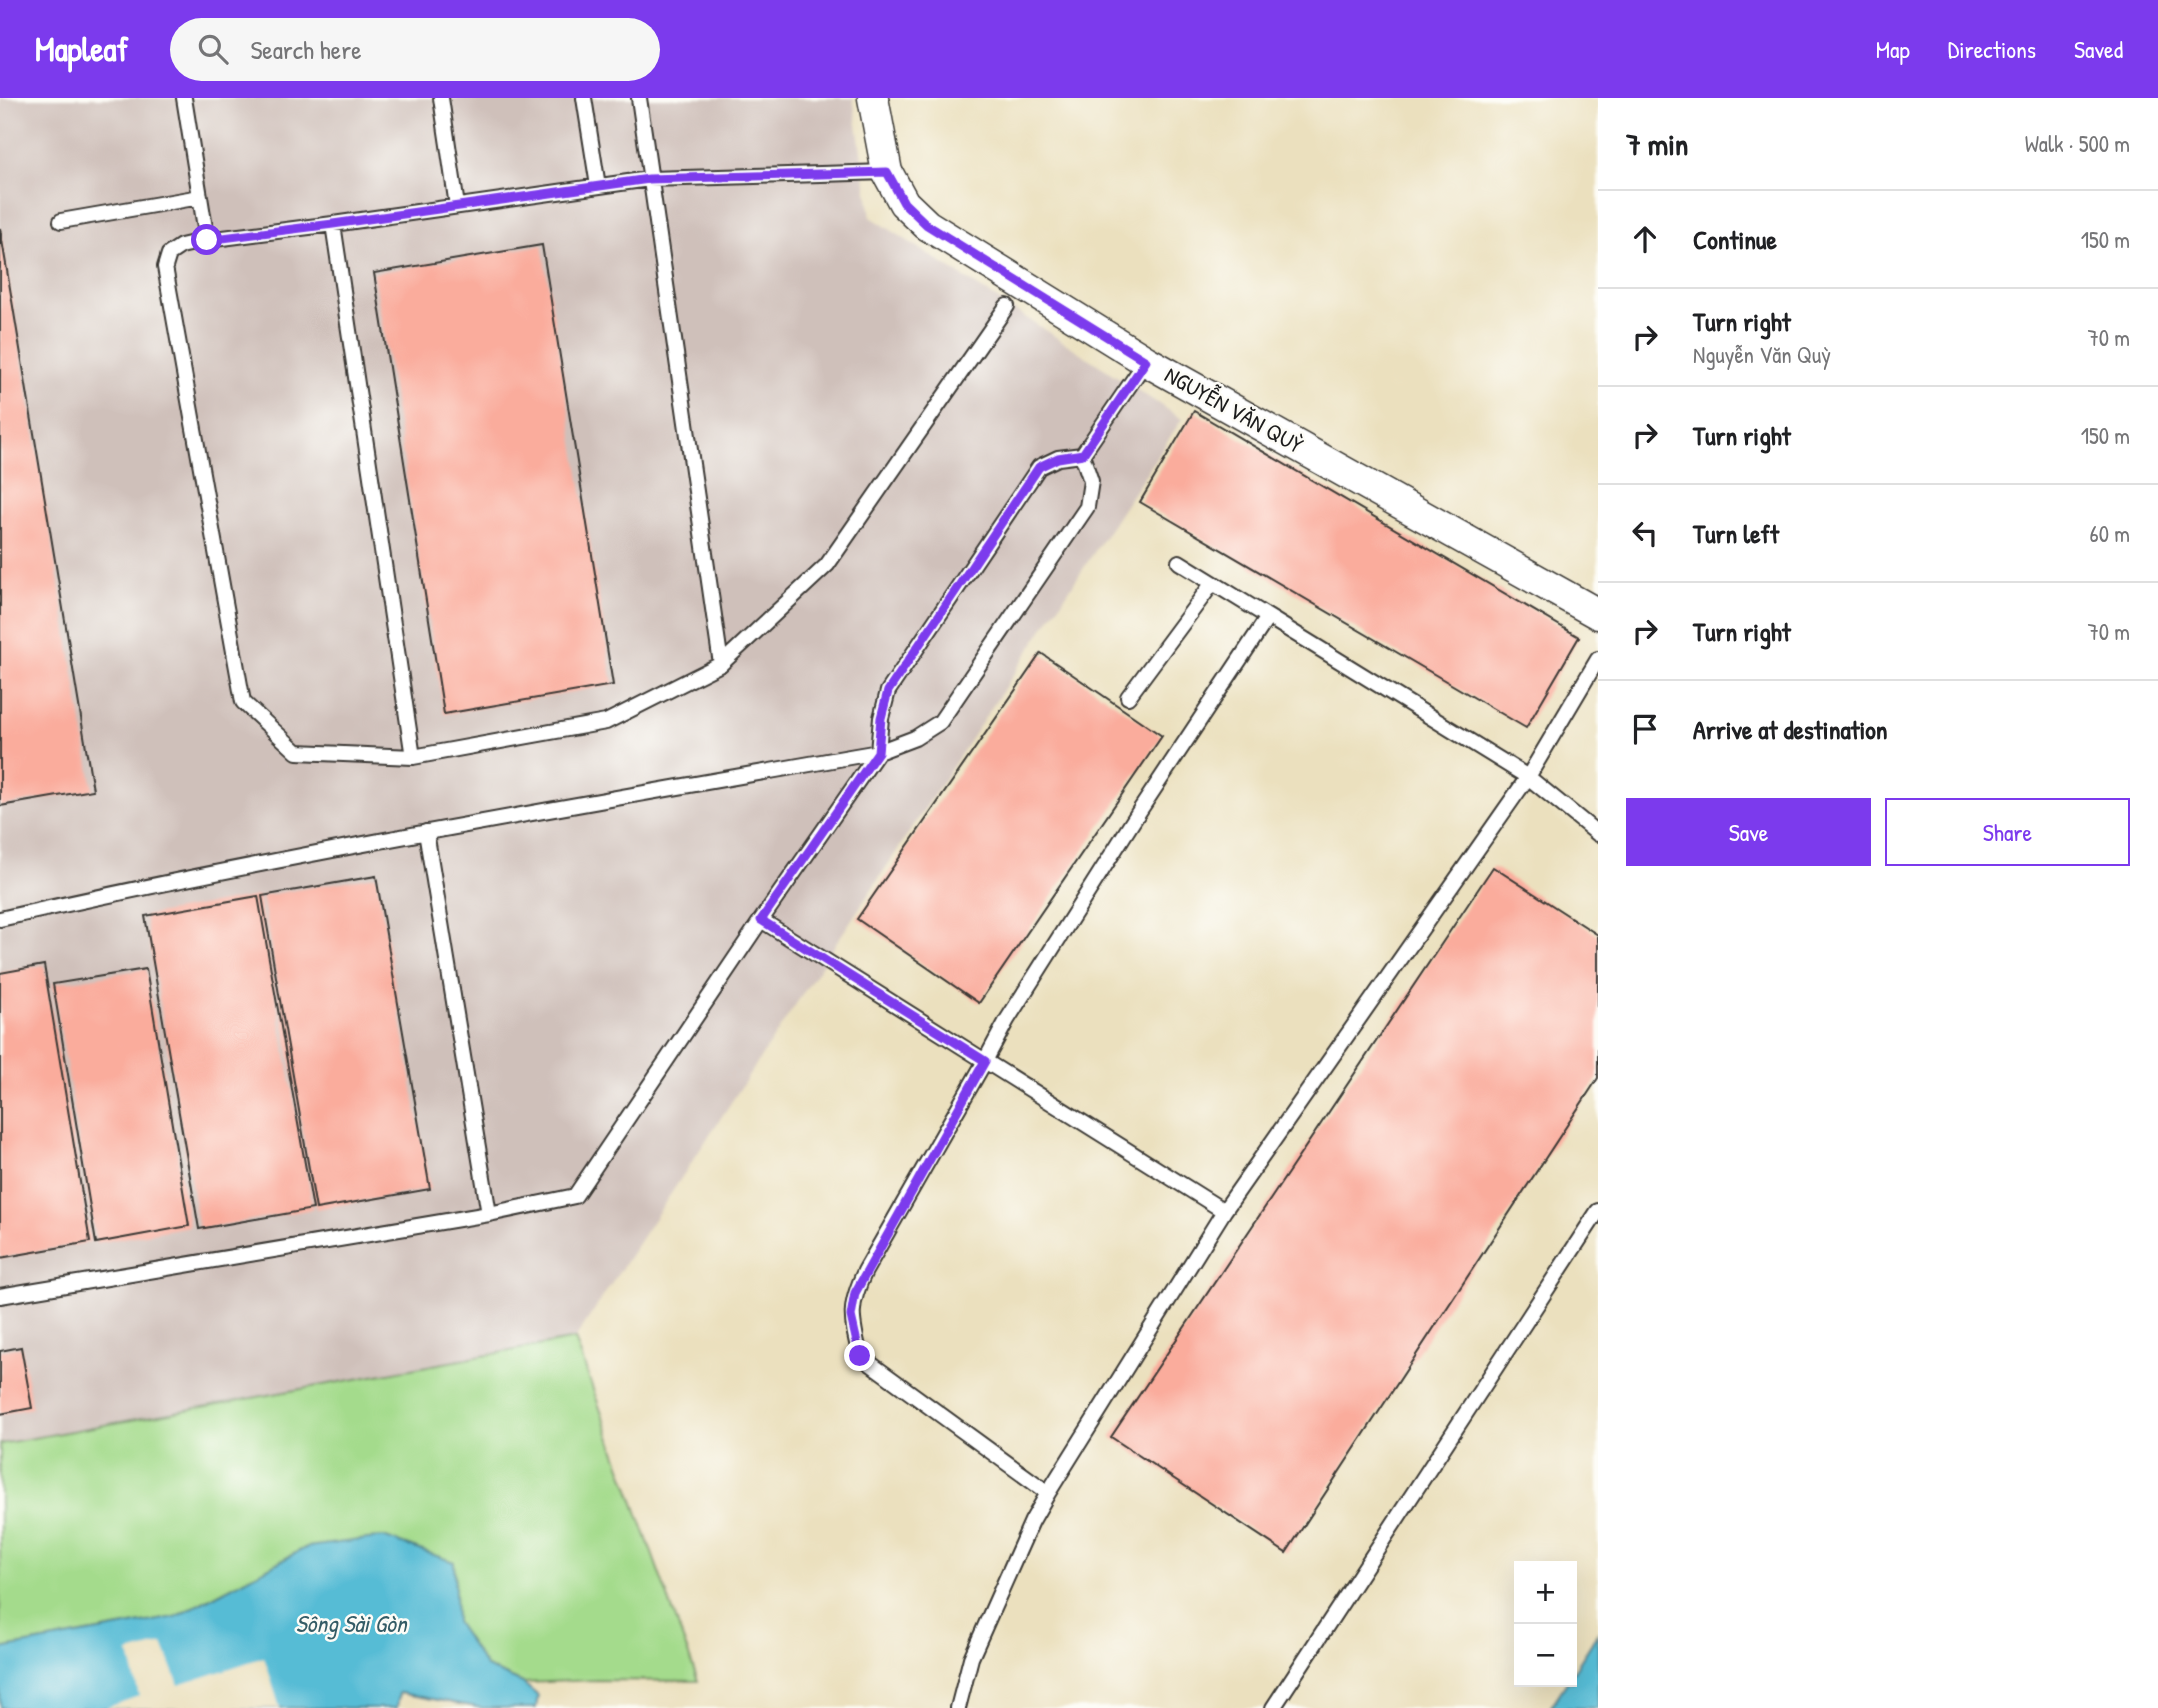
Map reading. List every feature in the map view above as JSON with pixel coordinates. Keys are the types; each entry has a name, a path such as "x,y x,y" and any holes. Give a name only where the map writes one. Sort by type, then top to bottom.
{"street":[{"name":"NGUYỄN VĂN QUỲ","path":"873,98 887,172 904,203 927,225 1146,361 1598,614"}],"lane":[{"path":"184,98 207,240"},
{"path":"442,98 457,206"},
{"path":"583,98 598,186"},
{"path":"639,98 721,664"},
{"path":"887,172 649,179 207,240 180,246 169,254 165,267 243,702 297,752 413,757 606,722 721,664 827,565 1007,306"},
{"path":"61,222 201,197"},
{"path":"333,224 413,757"},
{"path":"0,1296 489,1214 575,1196 878,752 881,718 888,691 1039,467 1058,458 1083,454 1146,361"},
{"path":"0,919 156,884 426,832 878,752 915,738 940,722 1087,507 1091,481 1083,454"},
{"path":"1178,562 1528,777 1598,834"},
{"path":"1128,697 1212,584"},
{"path":"1048,1493 860,1356 851,1316 855,1293 1007,1020 1132,822 1268,617"},
{"path":"958,1708 971,1658 1032,1521 1048,1493 1224,1211 1528,777 1598,659"},
{"path":"426,832 489,1214"},
{"path":"761,920 1224,1211"},
{"path":"1273,1708 1598,1210"}],"shaded area":[{"path":"0,98 853,98 871,217 1182,419 575,1339 0,1444"}],"green space":[{"path":"575,1339 698,1681 596,1680 523,1683 486,1667 455,1621 454,1562 307,1547 175,1617 0,1649 0,1444"}],"water":[{"name":"Sông Sài Gòn","path":"383,1537 454,1562 456,1622 486,1667 523,1683 538,1696 536,1708 482,1708 399,1693 397,1708 0,1708 0,1649 175,1617 307,1547"},
{"path":"1598,1633 1598,1708 1550,1708 1564,1687 1577,1687 1577,1666"}],"pier":[{"path":"163,1644 179,1685 264,1657 280,1708 105,1708 139,1696 129,1653"}],"building":[{"path":"0,228 93,790 0,806"},
{"path":"542,245 613,685 444,714 374,273"},
{"path":"1194,411 1579,637 1526,728 1140,502"},
{"path":"1041,653 1162,736 979,1003 857,919"},
{"path":"1493,867 1598,935 1598,1078 1286,1553 1111,1437"},
{"path":"376,876 430,1189 316,1209 262,896"},
{"path":"258,896 313,1209 199,1229 145,916"},
{"path":"44,965 90,1242 0,1258 0,973"},
{"path":"146,969 189,1226 96,1243 53,984"},
{"path":"21,1347 32,1408 0,1414 0,1351"}],"route":[{"path":"207,240 649,179 887,172 904,203 927,225 1146,361 1083,454 1058,458 1039,467 888,691 881,718 878,752 761,920 985,1061 855,1293 851,1316 860,1356"}]}
